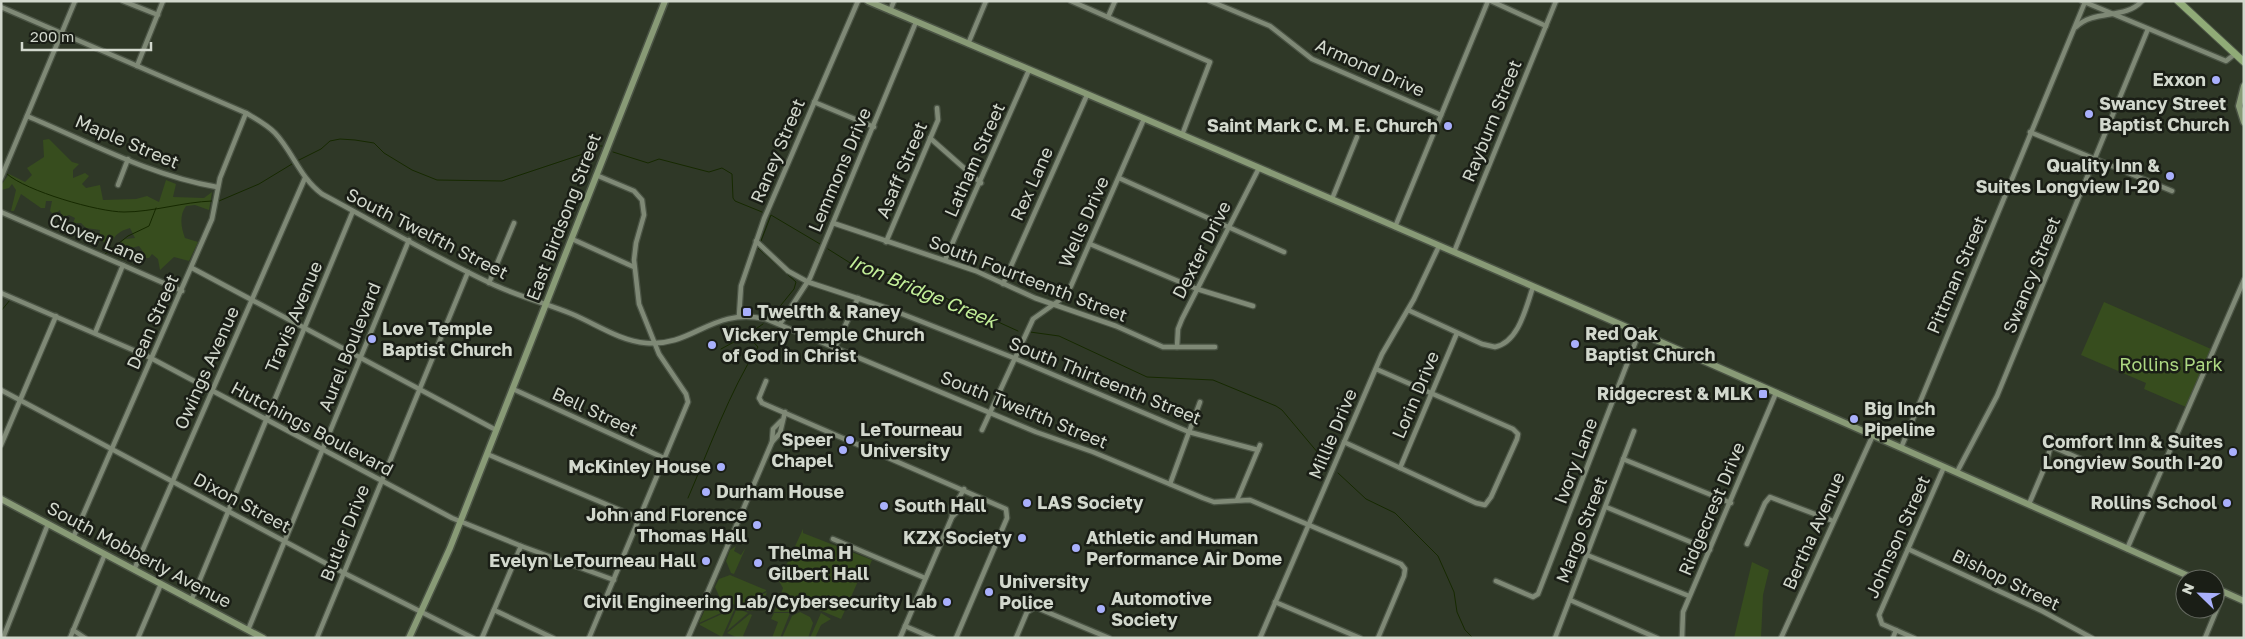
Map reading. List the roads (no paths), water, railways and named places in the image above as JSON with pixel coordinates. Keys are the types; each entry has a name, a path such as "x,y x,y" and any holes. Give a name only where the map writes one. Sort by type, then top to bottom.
{"main road":[{"path":"2178,1 2244,62"}],"street":[{"path":"1,178 76,1"},
{"path":"124,1 158,16"},
{"path":"137,66 164,1"},
{"name":"East Birdsong Street","path":"409,638 460,522 665,1"},
{"name":"Raney Street","path":"738,316 740,290 756,241 858,1"},
{"path":"868,1 1182,134 1776,392 2175,570"},
{"path":"890,11 894,1"},
{"path":"968,44 986,1"},
{"path":"1071,1 1210,62 1182,134"},
{"path":"1108,17 1115,1"},
{"name":"Armond Drive","path":"1210,1 1270,26 1312,59 1441,115"},
{"path":"1395,227 1490,1 1546,26"},
{"name":"Rayburn Street","path":"1454,252 1556,1"},
{"path":"2073,30 2087,19 2132,9 2142,1"},
{"path":"2083,2 2226,61 2235,54"},
{"name":"Pittman Street","path":"1901,448 2083,2"},
{"name":"South Twelfth Street","path":"1,7 246,113 275,133 304,178 322,194 490,283 546,304 625,338 654,343 682,338 715,321 738,316 757,317 780,324 990,412 1214,502 1250,500 1401,564 1405,568 1404,576 1378,638"},
{"name":"Lemmons Drive","path":"780,324 808,282 874,128 916,22"},
{"name":"Swancy Street","path":"1956,472 1997,396 2148,29"},
{"name":"Latham Street","path":"945,260 1029,70"},
{"path":"2244,86 2239,106 2244,122"},
{"name":"Rex Lane","path":"1003,284 1087,94"},
{"path":"814,102 874,128"},
{"name":"Asaff Street","path":"886,242 938,119 937,108"},
{"name":"Dean Street","path":"73,538 214,214 218,187 246,113"},
{"name":"Maple Street","path":"27,116 159,173 190,183 218,187"},
{"name":"Wells Drive","path":"982,430 1033,319 1064,297 1071,286 1144,119"},
{"path":"2030,132 2172,192"},
{"path":"1332,199 1357,137"},
{"path":"930,138 980,183"},
{"path":"118,185 128,159"},
{"name":"Dexter Drive","path":"1177,347 1178,329 1259,168"},
{"path":"589,638 687,409 688,399 664,363 641,310 634,267 636,243 644,215 642,200 634,191 596,175"},
{"name":"Owings Avenue","path":"134,570 304,178"},
{"path":"1119,178 1284,252"},
{"name":"Travis Avenue","path":"192,601 353,211"},
{"name":"Clover Lane","path":"1,212 182,291"},
{"path":"490,283 514,223"},
{"name":"South Fourteenth Street","path":"833,223 976,271 1003,284 1116,326 1163,347 1215,347"},
{"path":"572,239 634,267"},
{"name":"Aurel Boulevard","path":"248,630 409,240"},
{"name":"South Thirteenth Street","path":"756,241 788,271 808,282 858,298 1014,358 1189,432 1259,448 1237,500"},
{"path":"1090,244 1198,289 1253,306"},
{"name":"Millie Drive","path":"1260,638 1376,369 1408,310 1439,246"},
{"path":"95,333 123,265"},
{"path":"192,268 496,430"},
{"name":"Butler Drive","path":"317,638 468,272"},
{"path":"2127,549 2244,280"},
{"path":"1408,310 1488,346 1497,347 1507,341 1519,325 1533,287"},
{"name":"Hutchings Boulevard","path":"1,293 152,359 460,522 614,580"},
{"path":"832,354 858,298"},
{"path":"1,445 56,316"},
{"name":"Lorin Drive","path":"1400,468 1457,333"},
{"name":"Ivory Lane","path":"1496,581 1535,597 1576,499 1639,333"},
{"path":"1344,442 1476,503 1485,505 1495,489 1517,439 1517,432 1376,369"},
{"path":"766,381 759,400 1003,506 1008,513 956,638"},
{"name":"Bell Street","path":"512,389 666,459"},
{"name":"Dixon Street","path":"1,390 344,573 473,638"},
{"name":"Ridgecrest Drive","path":"1682,638 1682,616 1689,596 1731,503 1776,392"},
{"path":"1170,484 1200,402"},
{"path":"772,442 773,429 785,412"},
{"path":"688,638 772,442 780,433 781,420"},
{"name":"Margo Street","path":"1555,638 1634,432"},
{"name":"Bertha Avenue","path":"1781,638 1873,435"},
{"path":"2029,504 2046,464 2053,437"},
{"path":"2051,446 2084,460"},
{"path":"487,454 640,520"},
{"path":"1623,459 1731,503"},
{"name":"Johnson Street","path":"1914,638 1881,622 1879,615 1944,467"},
{"path":"952,516 952,506 960,498 964,489"},
{"path":"1747,544 1765,503 1770,497 1833,521"},
{"path":"900,638 952,516 960,508 960,498"},
{"name":"South Mobberly Avenue","path":"1,499 263,638"},
{"path":"1606,507 1710,550"},
{"path":"3,638 48,524"},
{"path":"833,538 926,578"},
{"path":"482,638 521,546"},
{"name":"Bishop Street","path":"1908,549 2037,609 2092,638"},
{"path":"70,638 105,554"},
{"path":"1587,555 1689,596"},
{"path":"138,638 161,584"},
{"path":"2225,592 2244,601"},
{"path":"1570,600 1656,638"},
{"path":"1275,602 1360,638"},
{"path":"1016,638 1027,612 1035,606 1109,638"},
{"path":"494,610 553,638"},
{"path":"2205,638 2213,619"},
{"path":"905,626 933,638"},
{"path":"73,630 85,638"},
{"path":"1893,638 1896,630"}],"waterway":[{"name":"Iron Bridge Creek","path":"297,161 321,149 330,141 340,139 355,140 374,143 384,153 412,170 437,180 502,181 586,153 595,146 602,146"},
{"name":"Iron Bridge Creek","path":"613,152 648,163 659,159 709,172 722,168 732,174 733,198 735,201 762,212"},
{"name":"Iron Bridge Creek","path":"219,201 259,184 292,164"},
{"name":"Iron Bridge Creek","path":"7,174 16,181 63,199 112,211 135,212 212,201"},
{"path":"105,254 128,236 149,226 156,208"},
{"name":"Iron Bridge Creek","path":"761,241 771,215 820,244"},
{"path":"758,248 796,282 794,289 773,315"},
{"name":"Iron Bridge Creek","path":"828,249 863,271 892,275 906,280 1018,331"},
{"path":"1,311 10,300"},
{"path":"688,498 729,402 758,347 747,335 763,324"},
{"name":"Iron Bridge Creek","path":"1030,332 1059,336 1147,377 1213,380 1276,406 1282,410 1329,466"},
{"path":"721,349 747,335"},
{"name":"Iron Bridge Creek","path":"1338,473 1366,499 1395,513 1438,556 1454,592 1457,612 1465,630 1473,638"}],"place":[{"name":"Exxon","path":"2216,80"},
{"name":"Swancy Street Baptist Church","path":"2089,114"},
{"name":"Saint Mark C. M. E. Church","path":"1448,126"},
{"name":"Quality Inn & Suites Longview I-20","path":"2170,176"},
{"name":"Twelfth & Raney","path":"747,312"},
{"name":"Love Temple Baptist Church","path":"372,339"},
{"name":"Red Oak Baptist Church","path":"1575,344"},
{"name":"Vickery Temple Church of God in Christ","path":"712,345"},
{"name":"Ridgecrest & MLK","path":"1763,394"},
{"name":"Big Inch Pipeline","path":"1854,419"},
{"name":"LeTourneau University","path":"850,440"},
{"name":"Speer Chapel","path":"843,450"},
{"name":"Comfort Inn & Suites Longview South I-20","path":"2233,452"},
{"name":"McKinley House","path":"721,467"},
{"name":"Durham House","path":"706,492"},
{"name":"LAS Society","path":"1027,503"},
{"name":"Rollins School","path":"2227,503"},
{"name":"South Hall","path":"884,506"},
{"name":"John and Florence Thomas Hall","path":"757,525"},
{"name":"KZX Society","path":"1022,538"},
{"name":"Athletic and Human Performance Air Dome","path":"1076,548"},
{"name":"Evelyn LeTourneau Hall","path":"706,561"},
{"name":"Thelma H Gilbert Hall","path":"758,563"},
{"name":"University Police","path":"989,592"},
{"name":"Civil Engineering Lab/Cybersecurity Lab","path":"947,602"},
{"name":"Automotive Society","path":"1101,609"}],"park label":[{"name":"Rollins Park","path":"2171,365"}]}
